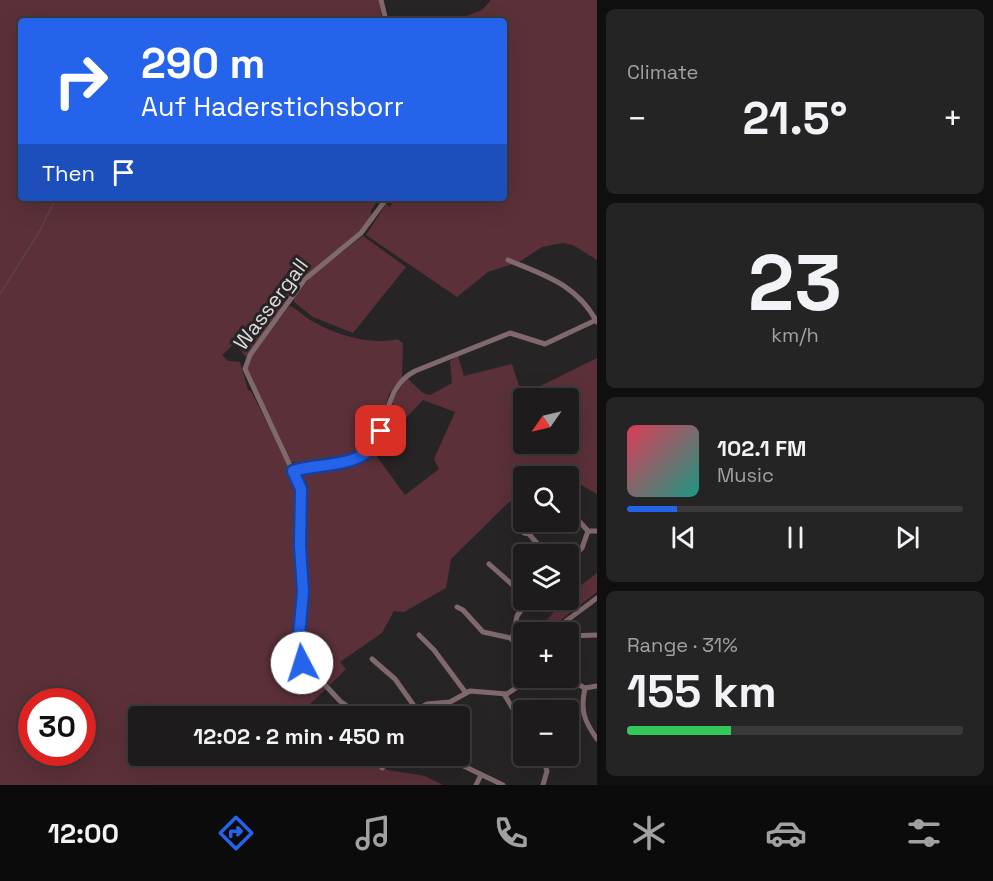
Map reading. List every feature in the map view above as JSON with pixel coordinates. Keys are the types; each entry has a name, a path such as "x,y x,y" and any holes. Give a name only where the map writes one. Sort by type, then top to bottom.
{"street":[{"path":"381,0 385,18"},
{"name":"Wassergall","path":"346,706 305,667 299,653 303,592 300,546 301,489 249,382 246,362 306,279 361,233 385,201"},
{"path":"293,471 350,462 374,447 390,399 402,380 415,370 510,333 544,344 596,321 585,302 575,292 508,260"},
{"path":"579,521 588,531 597,531"},
{"path":"579,551 588,531"},
{"path":"524,533 529,534 538,544"},
{"path":"489,564 513,585"},
{"path":"569,622 597,598"},
{"path":"457,607 463,610 483,632 512,640 517,616 521,610"},
{"path":"419,635 434,650 466,693"},
{"path":"579,636 597,635"},
{"path":"372,659 399,684 414,706"},
{"path":"579,685 585,688 597,686"},
{"path":"424,706 430,703 450,702 474,690 504,694 514,688"},
{"path":"585,688 581,706 583,716 597,739"},
{"path":"504,694 513,709"},
{"path":"463,766 503,785"},
{"path":"543,785 547,771 545,766"},
{"path":"476,785 481,775"}],"shaded area":[{"path":"0,0 379,0 382,18 18,18 18,201 378,201 371,210 371,219 352,239 308,273 246,357 235,343 222,355 228,361 240,362 248,390 251,391 297,482 299,496 296,508 299,508 297,665 326,689 310,706 128,706 128,766 381,766 388,770 425,776 443,785 0,785"},
{"path":"491,0 597,0 597,260 573,245 563,243 542,247 519,262 488,272 457,297 366,235 386,204 390,207 393,201 507,201 507,18 461,18 482,10"},
{"path":"363,236 406,267 353,333 313,317 294,302 294,298 311,276"},
{"path":"289,306 321,326 353,338 376,341 397,339 403,343 402,377 389,394 376,441 368,449 349,460 322,464 290,462 247,371 248,361"},
{"path":"458,356 464,376 512,364 520,388 513,388 513,454 579,454 579,388 536,388 597,358 597,494 579,484 579,466 513,466 513,500 451,559 446,588 404,612 394,611 382,633 340,662 346,669 330,685 305,663 301,647 306,589 305,508 304,486 298,472 350,464 372,450 405,495 439,469 434,459 455,412 423,400 405,419 391,402 407,378 423,393 430,395 452,383 450,361"},
{"path":"597,573 597,592 579,606 579,587"},
{"path":"556,610 574,610 558,622 547,620"}],"waterway":[{"path":"0,294 39,232 54,201"}],"route":[{"path":"302,663 298,647 303,592 300,568 301,489 299,480 293,471 350,462 374,447 381,431"}]}
